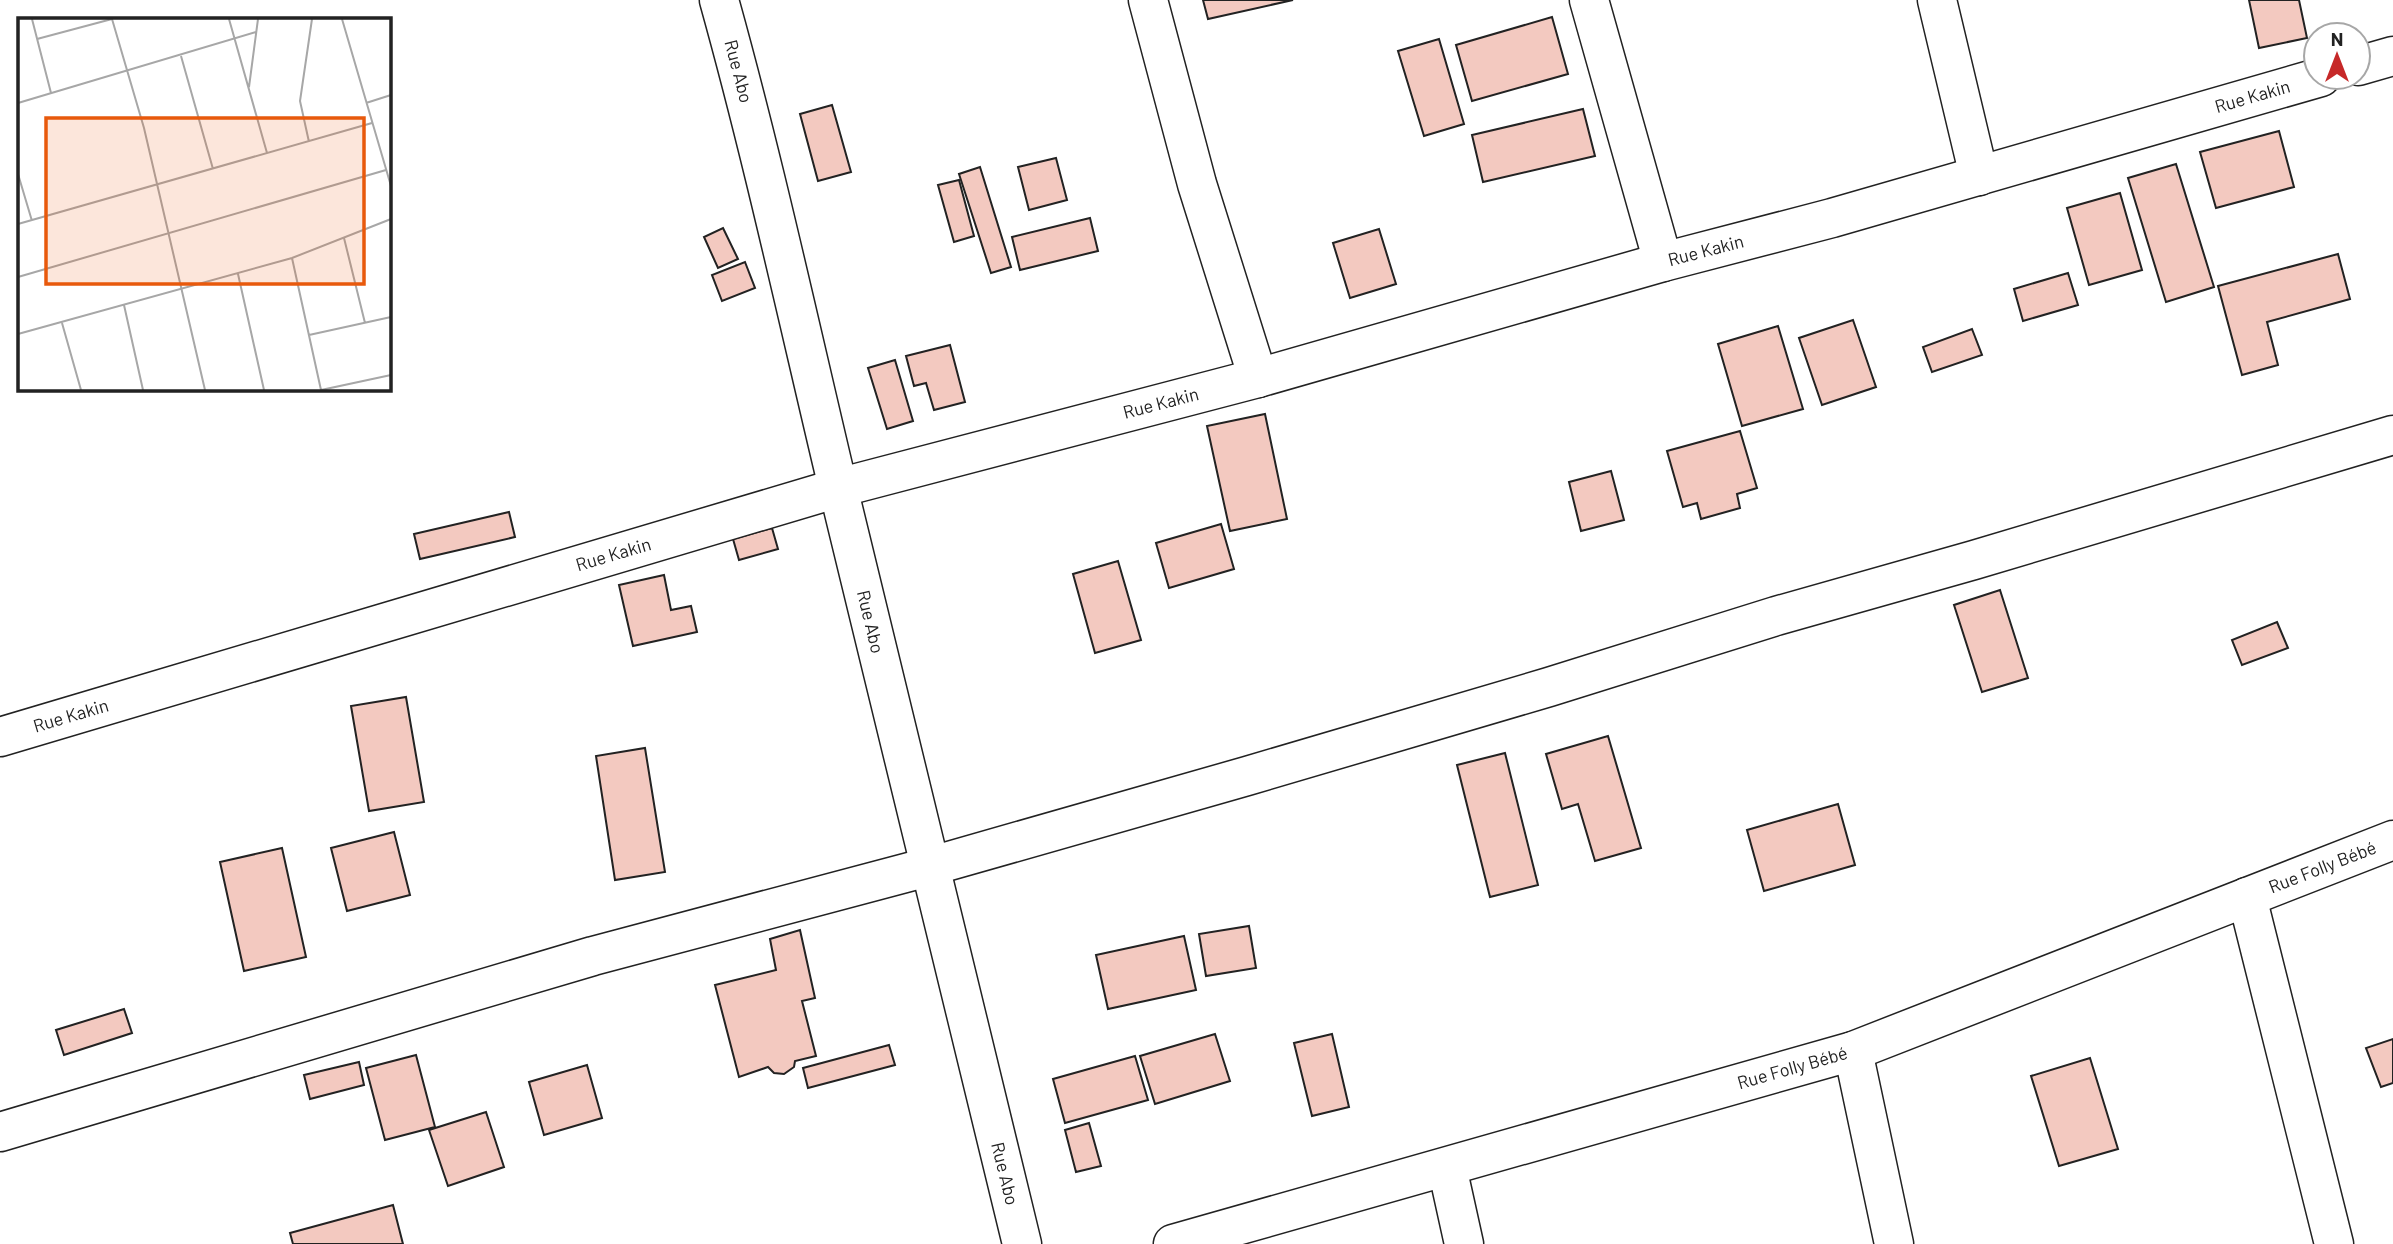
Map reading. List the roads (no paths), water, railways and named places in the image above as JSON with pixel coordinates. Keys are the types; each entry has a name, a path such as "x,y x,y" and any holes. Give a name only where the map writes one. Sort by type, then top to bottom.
{"street":[{"name":"Rue Abo","path":"719,0 783,250 928,867 1022,1244"},
{"path":"1148,0 1198,184 1258,378"},
{"path":"1589,0 1663,262"},
{"path":"1937,0 1979,176"},
{"path":"2372,62 2393,56"},
{"name":"Rue Kakin","path":"0,737 838,488 1258,378 1663,262 1832,218 2302,82"},
{"path":"0,1132 593,956 928,867 1326,753 1776,616 2393,435"},
{"name":"Rue Folly Bébé","path":"1173,1244 1853,1051 2393,840"},
{"path":"2247,897 2334,1244"},
{"path":"1853,1051 1894,1244"},
{"path":"1447,1167 1465,1244"}]}
